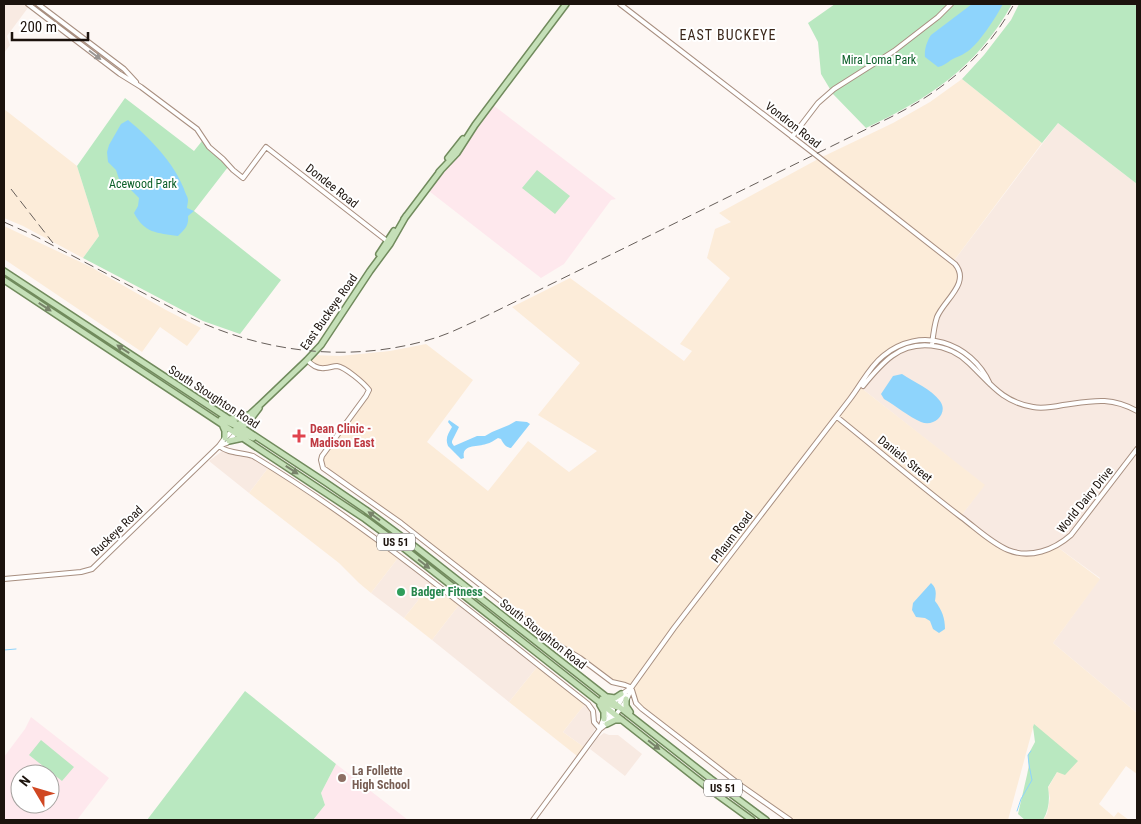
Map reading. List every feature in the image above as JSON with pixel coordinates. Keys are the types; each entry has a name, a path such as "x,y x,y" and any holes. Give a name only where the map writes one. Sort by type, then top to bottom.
{"main road":[{"name":"East Buckeye Road","path":"370,272 387,241 565,5"},
{"name":"East Buckeye Road","path":"237,429 321,345 390,244 406,216"},
{"name":"South Stoughton Road","path":"4,271 229,419 244,438 396,542 597,700 632,717 766,820"},
{"name":"South Stoughton Road","path":"4,280 222,424 252,434 387,525 606,696 622,720 752,820"},
{"path":"179,395 295,465 303,467"},
{"path":"229,419 250,417 252,434"},
{"path":"222,424 227,439 244,438"},
{"path":"572,680 653,733"},
{"path":"606,696 614,698 622,694"},
{"path":"626,699 626,708 632,717"},
{"path":"597,700 604,712 606,721 622,720"}],"street":[{"path":"28,4 120,74 141,87"},
{"path":"38,4 124,69 141,87"},
{"name":"Vondron Road","path":"620,4 958,267 959,283 938,316 933,340"},
{"path":"792,137 812,110 827,94 841,83 889,54 952,4"},
{"name":"Dondee Road","path":"141,87 197,129 209,147 224,158 233,170 243,178 266,147 387,241"},
{"path":"990,384 975,362 964,352 947,343 933,340 932,345 946,348 961,356 990,384 1007,398 1020,404 1034,408 1105,400 1124,404 1137,410"},
{"name":"Pflaum Road","path":"606,721 615,709 622,694 630,688 837,417 872,367 895,347 908,342 933,340"},
{"name":"Pflaum Road","path":"850,399 890,356 906,348 932,345"},
{"path":"307,360 314,366 322,369 336,366 342,367 369,390 322,456 321,463 326,470 401,523 559,645 612,682 626,685 630,688 640,707 790,820"},
{"name":"Daniels Street","path":"837,417 961,516"},
{"name":"Buckeye Road","path":"4,578 81,572 92,569 237,429"},
{"path":"219,446 227,450 253,456 340,513 380,542 588,704 593,710 594,722 600,729 630,688"},
{"name":"World Dairy Drive","path":"961,516 997,544 1008,550 1032,553 1050,549 1064,541 1076,530 1137,449"},
{"name":"Pflaum Road","path":"533,820 615,709 626,699 630,688"}],"shaded area":[{"path":"4,4 30,5 7,36 10,45 4,53"},
{"path":"962,79 1042,143 953,262 960,279 938,316 932,342 913,343 895,350 882,360 860,387 985,485 961,516 997,544 1008,550 1032,553 1056,546 1100,579 1053,643 1137,713 1137,774 1126,766 1099,804 1114,817 1118,812 1129,820 1043,820 1047,814 1050,798 1048,788 1057,772 1034,724 1008,820 791,820 639,706 631,688 616,684 555,643 401,523 326,470 321,460 369,390 342,367 323,369 307,360 311,355 340,356 390,351 426,344 473,380 427,442 488,491 528,441 569,472 597,451 538,415 580,363 512,307 570,278 684,361 692,351 680,344 730,278 707,258 715,229 731,222 719,213 820,158 893,123 930,102"},
{"path":"493,105 616,199 611,200 564,264 541,278 429,191"},
{"path":"4,109 77,166 99,236 83,258 4,218"},
{"path":"1058,123 1137,184 1137,713 1053,643 1100,578 1056,546 1042,552 1016,552 997,544 961,516 984,485 860,387 887,355 933,336 953,262"},
{"path":"4,226 91,267 201,328 187,346 160,327 142,352 4,259"},
{"path":"223,451 244,454 268,468 249,493 209,461"},
{"path":"268,468 345,519 398,558 371,593 339,563 249,493"},
{"path":"398,558 431,584 404,618 371,593"},
{"path":"431,584 459,605 432,640 404,618"},
{"path":"459,605 537,667 509,702 432,640"},
{"path":"537,667 585,704 563,732 584,747 577,756 509,702"},
{"path":"585,704 592,712 592,722 595,729 584,747 563,732"},
{"path":"31,717 109,778 77,820 4,820 4,757 25,729"},
{"path":"604,733 618,735 642,754 625,776 590,749 597,738"},
{"name":"La Follette High School","path":"336,764 408,820 313,820 325,805 321,793"}],"green space":[{"name":"Mira Loma Park","path":"835,4 1012,4 983,46 950,78 911,105 866,128 833,94 821,74 818,42 808,23"},
{"path":"1019,4 1137,4 1137,184 1058,123 1042,143 962,79 984,55 1011,20"},
{"name":"Acewood Park","path":"125,98 194,151 202,141 228,167 194,211 281,280 240,334 203,321 83,258 99,236 77,166"},
{"path":"537,170 570,196 555,214 522,188"},
{"path":"245,691 336,764 321,793 325,805 313,820 147,820"},
{"path":"1034,724 1078,761 1065,775 1057,772 1048,787 1047,812 1043,820 1025,820 1018,814 1029,765 1028,755 1035,742"},
{"path":"41,740 74,767 62,781 60,779 60,764 40,764 29,755"}],"water":[{"path":"972,4 1003,4 986,31 970,49 938,67 925,57 925,49 931,35"},
{"path":"128,120 168,160 180,179 187,196 187,208 194,211 188,216 186,227 178,236 157,233 142,225 134,213 138,206 139,198 131,190 126,189 120,182 116,170 108,162 107,152 109,145 121,124"},
{"path":"902,374 927,389 940,401 943,410 939,418 931,423 921,422 884,399 881,394 893,376"},
{"path":"449,420 459,427 452,441 454,446 477,436 485,436 516,421 530,424 511,448 498,438 488,444 468,448 465,450 464,458 461,459 447,443 448,434 452,427 448,422"},
{"path":"931,583 935,589 935,601 944,621 945,629 939,633 933,629 930,621 925,618 916,617 912,610 913,603"}],"waterway":[{"path":"4,650 16,649"},
{"path":"1017,811 1021,799 1032,780 1028,755 1031,751"}],"railway":[{"path":"4,222 35,236 187,316 247,339 311,351 343,352 407,345 444,335 480,319 909,108 961,71 990,40 1014,4"},
{"path":"11,189 53,243"}],"place":[{"name":"Dean Clinic - Madison East","path":"299,436"},
{"name":"Badger Fitness","path":"401,592"},
{"name":"La Follette High School","path":"342,778"}],"district":[{"name":"EAST BUCKEYE","path":"728,35"}]}
